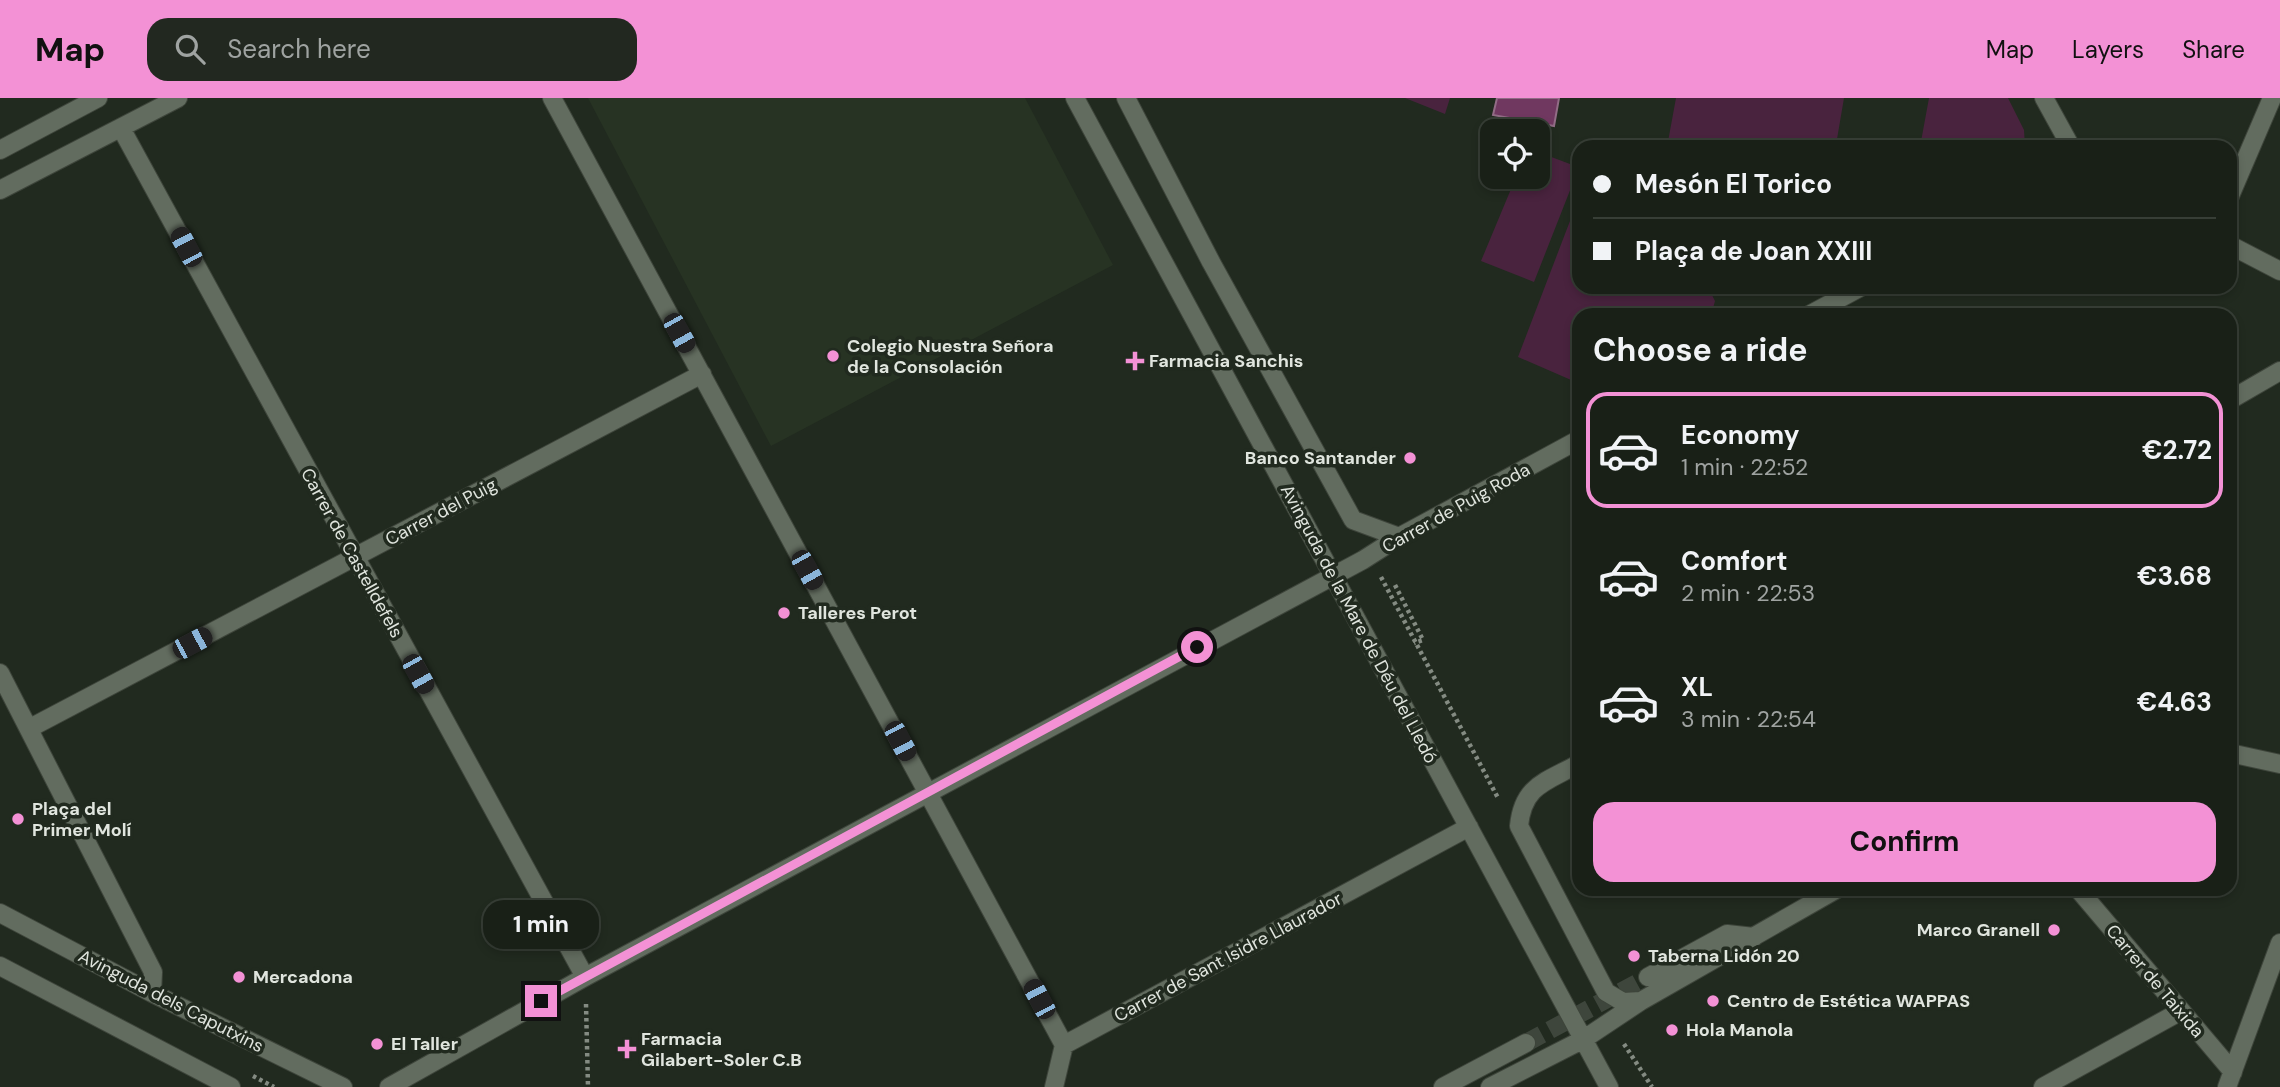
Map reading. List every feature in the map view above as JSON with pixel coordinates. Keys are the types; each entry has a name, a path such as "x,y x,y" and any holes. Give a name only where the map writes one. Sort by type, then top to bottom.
{"street":[{"path":"0,150 98,98"},
{"path":"0,190 178,98"},
{"path":"552,98 1064,1045 1054,1087"},
{"name":"Avinguda de la Mare de Déu del Lledó","path":"1075,98 1609,1087"},
{"path":"1126,98 1203,222 1211,262 1353,520 1399,537"},
{"path":"2044,98 2067,140"},
{"path":"2237,180 2272,98"},
{"name":"Carrer de Castelldefels","path":"121,128 585,976"},
{"path":"2237,249 2280,271"},
{"path":"1823,308 1848,294"},
{"path":"2237,396 2280,371"},
{"name":"Carrer del Puig","path":"30,728 702,374"},
{"name":"Carrer de Puig Roda","path":"389,1087 585,976 1333,575 1572,443"},
{"path":"0,673 153,972 152,993"},
{"path":"2237,755 2280,764"},
{"path":"1572,767 1528,792 1521,809 1519,826 1606,992 1623,1002 1641,1001"},
{"name":"Carrer de Sant Isidre Llaurador","path":"1064,1045 1469,827"},
{"path":"1490,1087 1584,1040 1641,1001 1824,896"},
{"name":"Carrer de Taixida","path":"2084,896 2181,1011 2230,1080"},
{"name":"Avinguda dels Caputxins","path":"0,913 152,993 343,1087"},
{"path":"1648,977 1727,934 1754,937"},
{"path":"2230,1080 2280,943"},
{"path":"0,966 231,1087"},
{"path":"2043,1087 2181,1011"},
{"path":"1443,1087 1526,1043"}],"path":[{"path":"1395,585 1423,640 1414,643"},
{"path":"585,976 589,1087"}],"shaded area":[{"name":"Colegio Nuestra Señora de la Consolación","path":"588,98 1025,98 1113,265 771,446"},
{"path":"1405,98 1450,98 1445,114"},
{"path":"1497,98 1559,98 1554,126 1550,125 1550,119 1515,119 1493,115"},
{"path":"1676,98 1844,98 1837,140 1668,140"},
{"path":"1929,98 2008,98 2024,130 2025,140 1921,140"},
{"path":"1550,156 1572,165 1572,185 1534,282 1481,261 1511,189 1550,189"},
{"path":"1572,216 1572,294 1712,294 1715,301 1713,308 1572,308 1572,380 1518,357"}],"tunnel":[{"path":"1526,1043 1648,977"}],"place":[{"name":"Colegio Nuestra Señora de la Consolación","path":"833,356"},
{"name":"Farmacia Sanchis","path":"1135,361"},
{"name":"Banco Santander","path":"1410,458"},
{"name":"Talleres Perot","path":"784,613"},
{"name":"Plaça del Primer Molí","path":"18,819"},
{"name":"Marco Granell","path":"2054,930"},
{"name":"Taberna Lidón 20","path":"1634,956"},
{"name":"Mercadona","path":"239,977"},
{"name":"Centro de Estética WAPPAS","path":"1713,1001"},
{"name":"Hola Manola","path":"1672,1030"},
{"name":"El Taller","path":"377,1044"},
{"name":"Farmacia Gilabert-Soler C.B","path":"627,1049"}],"route":[{"path":"541,1001 1197,647"}]}
